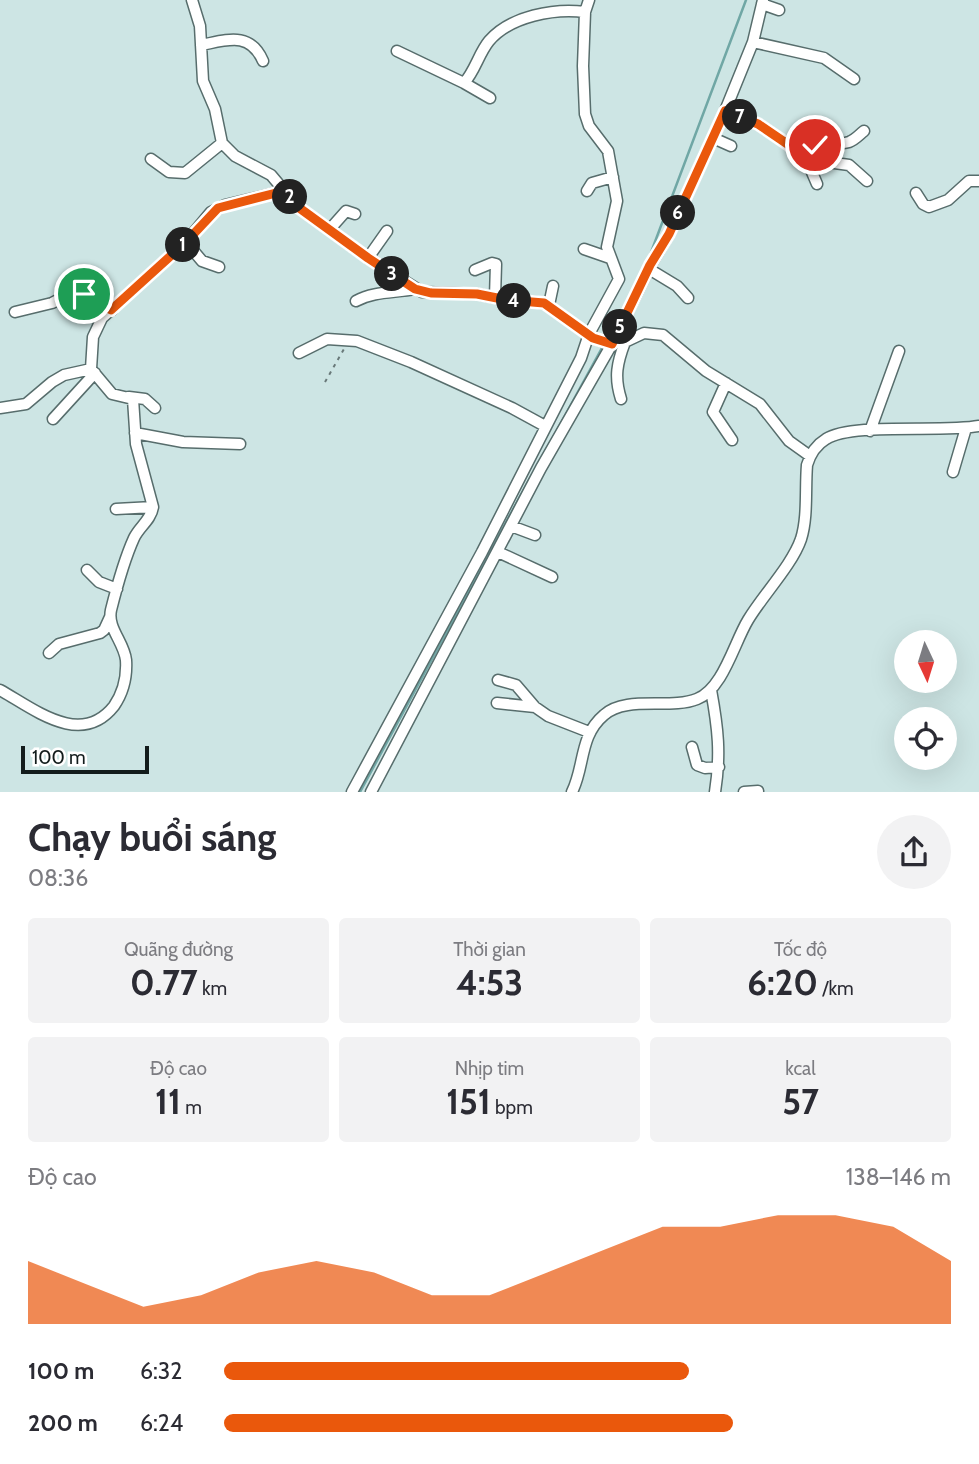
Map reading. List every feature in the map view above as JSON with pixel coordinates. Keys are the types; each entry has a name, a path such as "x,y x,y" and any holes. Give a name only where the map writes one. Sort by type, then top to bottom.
{"street":[{"path":"192,0 200,26 202,81 215,108 222,143 235,156 271,175 298,207 415,289 431,293 495,296 549,305 591,336 609,344 625,342 644,333 663,335 700,367 765,408 789,441 810,456"},
{"path":"352,792 482,552 618,285 618,274 610,258 608,241 617,201 608,151 586,120 583,66 585,12 589,0"},
{"path":"371,792 669,234 753,42 763,2 779,9"},
{"path":"464,83 489,41 510,24 553,10 585,12"},
{"path":"201,45 232,39 243,40 258,49 263,61"},
{"path":"753,42 824,58 855,79"},
{"path":"397,51 490,98"},
{"path":"725,111 758,124 805,156 849,165 867,181"},
{"path":"805,156 815,145 847,143 864,131"},
{"path":"713,138 731,145"},
{"path":"150,159 169,172 184,173 222,143"},
{"path":"805,156 817,184"},
{"path":"587,191 592,183 613,177"},
{"path":"916,193 923,204 929,207 948,200 969,181 979,181"},
{"path":"155,408 145,399 111,394 93,371 93,337 97,326 218,208 284,191"},
{"path":"330,229 346,211 355,214"},
{"path":"368,258 387,230"},
{"path":"186,242 202,261 219,267"},
{"path":"584,249 610,258"},
{"path":"475,270 496,264 495,296"},
{"path":"651,264 688,298"},
{"path":"549,305 553,286"},
{"path":"356,301 368,294 415,289"},
{"path":"15,312 52,303 73,292 84,294 111,310"},
{"path":"299,353 327,339 350,339 424,368 545,426"},
{"path":"621,399 616,371 625,342"},
{"path":"870,431 899,351"},
{"path":"0,408 22,405 64,375 93,371"},
{"path":"53,419 93,371"},
{"path":"726,383 713,412 732,440"},
{"path":"49,653 59,644 100,634 110,617 135,536 150,517 153,507 135,433 134,403 129,397"},
{"path":"572,792 589,732 604,714 615,708 685,703 711,691 719,680 748,621 801,540 807,465 810,456 826,438 849,432 979,426"},
{"path":"953,472 966,428"},
{"path":"135,433 183,442 240,444"},
{"path":"116,509 153,507"},
{"path":"511,526 536,535"},
{"path":"498,552 552,577"},
{"path":"87,570 99,582 117,589"},
{"path":"0,690 58,722 82,725 106,715 122,692 125,677 123,649 110,617"},
{"path":"498,680 516,685 535,707 548,716 589,732"},
{"path":"711,691 719,732 719,767 715,792"},
{"path":"497,703 535,707"},
{"path":"692,747 696,765 705,768 719,767"},
{"path":"744,792 758,791"}],"path":[{"path":"324,382 350,339"}],"waterway":[{"path":"647,263 746,0"},
{"path":"606,340 628,300"},
{"path":"544,454 603,346"},
{"path":"360,792 530,478"}],"route":[{"path":"84,294 111,310 186,242 211,212 225,205 284,191 298,207 415,289 431,293 477,294 544,303 593,338 612,344 650,265 669,234 725,111 758,124 805,156 815,145"}]}
